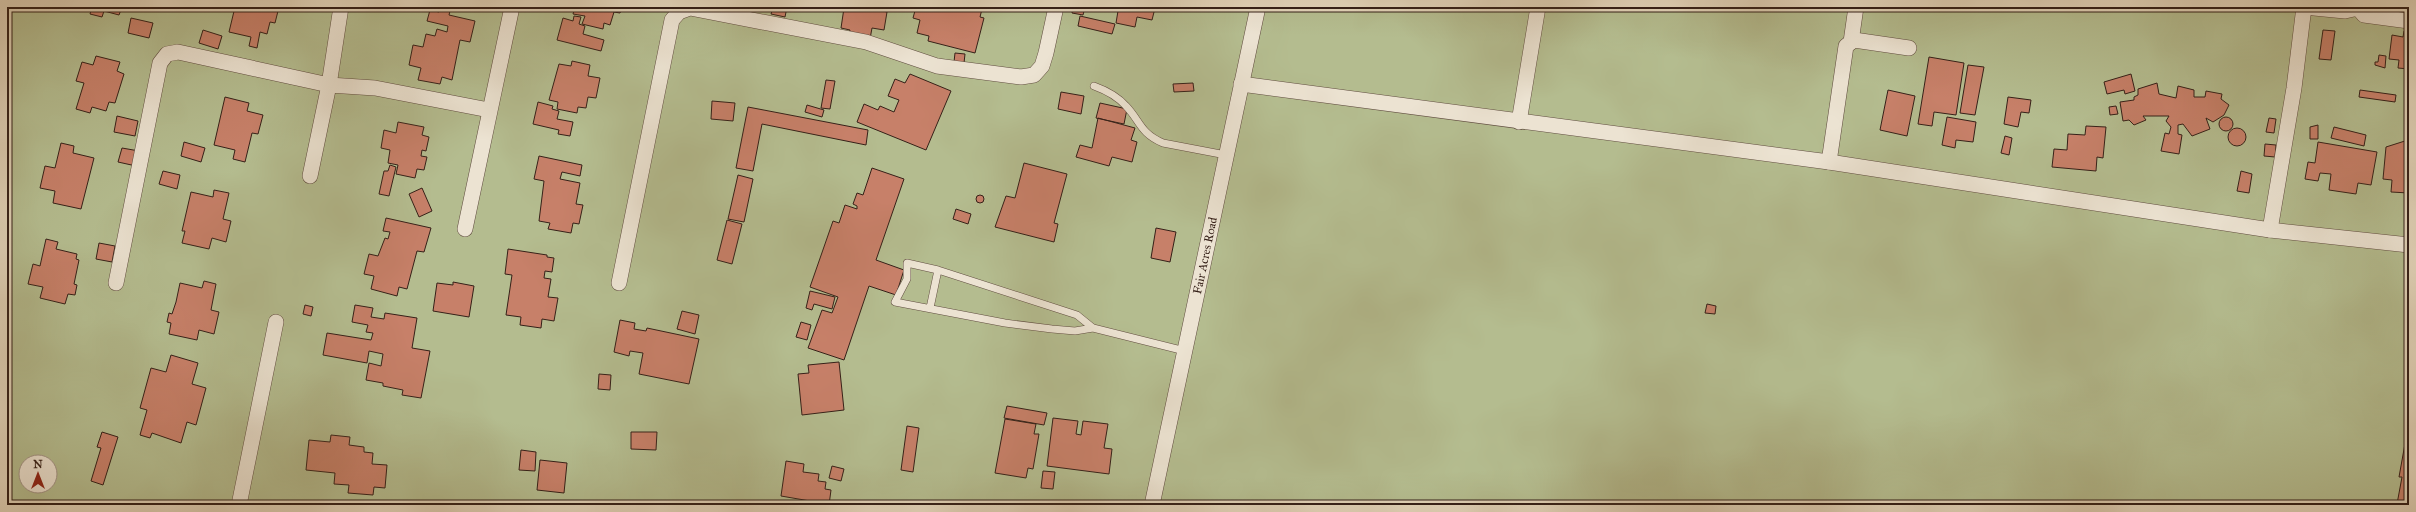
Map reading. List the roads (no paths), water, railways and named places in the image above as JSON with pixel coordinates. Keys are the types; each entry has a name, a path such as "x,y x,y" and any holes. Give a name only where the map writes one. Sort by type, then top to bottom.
{"street":[{"path":"310,176 329,85 341,7"},
{"path":"465,229 512,7"},
{"path":"619,284 672,20 679,12 690,8 776,23 866,42 937,66 1020,77 1034,75 1042,66 1056,7"},
{"name":"Fair Acres Road","path":"1152,505 1258,7"},
{"path":"1519,122 1538,7"},
{"path":"1851,42 1856,7"},
{"path":"2270,230 2294,88 2304,7 2345,11 2358,8 2364,15 2409,21"},
{"path":"1829,162 1846,46 1854,40 1909,48"},
{"path":"116,284 160,63 167,54 178,52 329,85 375,88 489,110"},
{"path":"1242,84 1829,162 2270,230 2409,245"},
{"path":"239,505 276,322"}],"lane":[{"path":"1094,86 1105,90 1125,105 1144,133 1153,139 1162,143 1226,155"},
{"path":"1094,328 1077,315 938,270 907,263 908,279 895,302 1052,329 1075,331 1094,328 1185,351"},
{"path":"930,308 938,270"}]}
